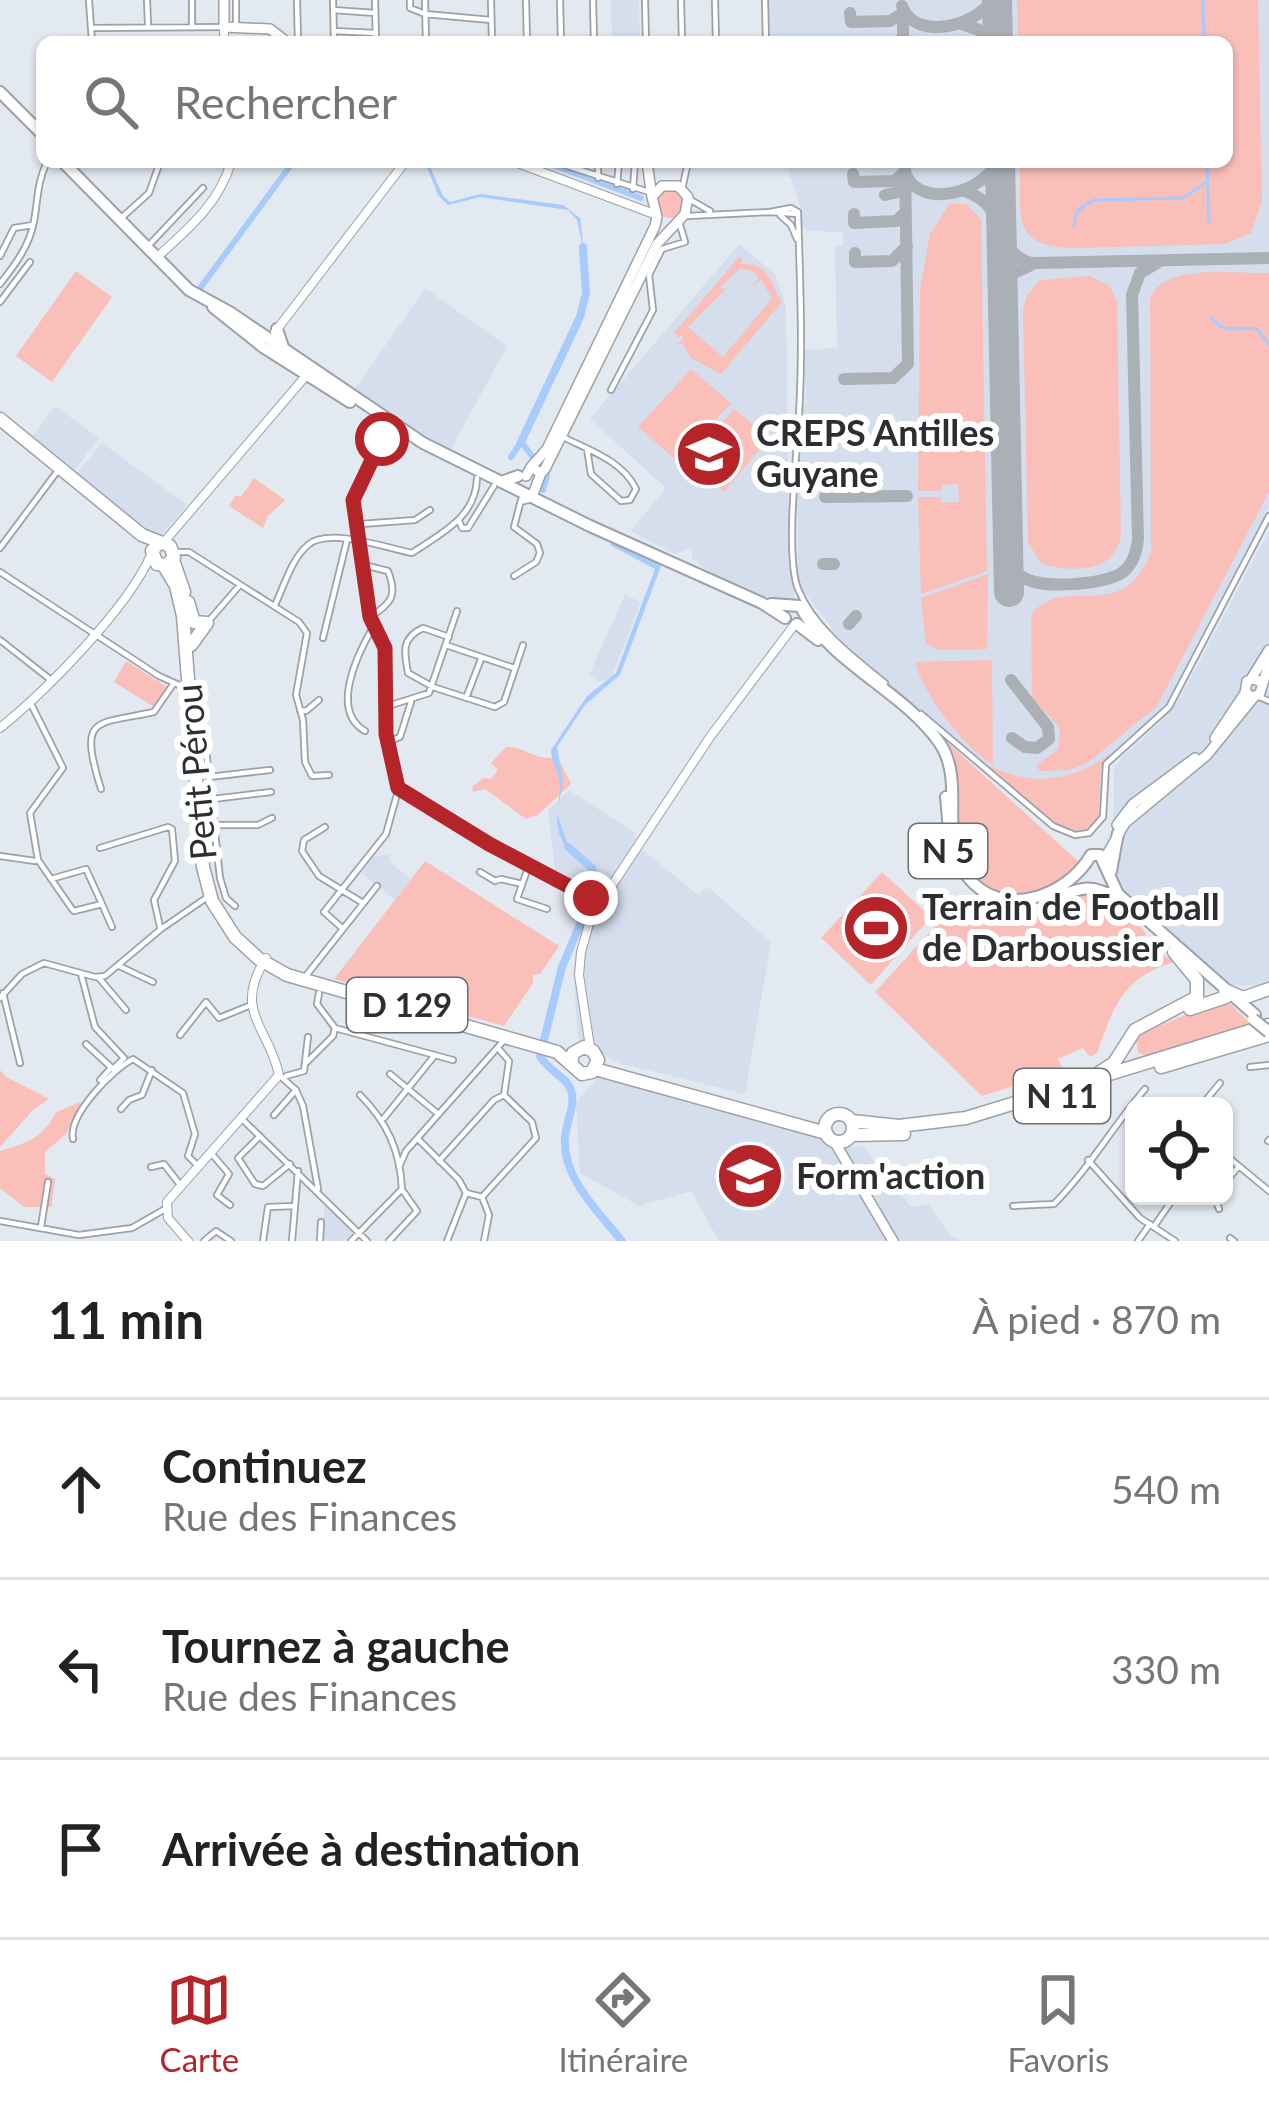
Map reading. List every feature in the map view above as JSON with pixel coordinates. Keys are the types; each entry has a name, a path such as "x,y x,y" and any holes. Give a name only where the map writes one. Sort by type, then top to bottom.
{"highway":[{"path":"0,423 56,473 163,554"},
{"path":"0,423 163,554"},
{"name":"Petit Pérou","path":"163,554 183,584 204,784 200,844 212,894 265,959 304,980 504,1040 542,1045 840,1131"},
{"name":"Petit Pérou","path":"163,554 181,600 204,784"},
{"path":"183,584 194,622 207,623"},
{"path":"191,645 207,623"},
{"path":"1026,1100 1110,1067 1135,1030 1195,1000 1197,980 1174,952"},
{"path":"1186,1056 1147,1058 1137,1053 1134,1042 1145,1029 1226,993 1243,998 1269,991"},
{"path":"1262,1026 1256,1000 1269,991"},
{"name":"N 11","path":"840,1131 940,1123 1186,1056 1262,1026"},
{"name":"N 11","path":"840,1131 954,1128 1186,1056 1262,1026"}],"main road":[{"path":"224,0 230,28 270,29 279,36"},
{"path":"0,92 36,132"},
{"path":"0,102 36,134"},
{"name":"N 5","path":"72,168 155,258 206,301 270,338 280,351 423,443 525,482 590,526"},
{"path":"525,482 583,378 656,216 647,168"},
{"path":"525,482 562,437 657,244 688,208 676,190 648,168"},
{"path":"651,196 676,190"},
{"path":"656,216 679,220"},
{"path":"270,338 291,367 294,386"},
{"name":"N 5","path":"308,369 476,484 525,482 547,502 590,526 820,633 942,746 952,776 956,853 973,883 1006,898 1034,899 1096,864"},
{"name":"N 5","path":"792,618 934,747 946,777 948,851 964,883 1009,907 1050,899"},
{"path":"1096,864 1133,804 1216,737 1258,692 1269,650"},
{"path":"1050,899 1096,864 1138,809 1221,741 1258,692 1269,663"},
{"path":"1118,833 1111,871 1125,901"},
{"path":"1096,864 1125,901 1262,1026"},
{"path":"1096,864 1132,914"},
{"path":"1050,899 1090,886 1104,891 1226,993"},
{"path":"840,1131 849,1161 893,1241"}],"street":[{"path":"89,0 92,36"},
{"path":"147,0 148,26"},
{"path":"192,0 194,27"},
{"path":"227,36 236,0"},
{"path":"297,0 298,36"},
{"path":"333,0 334,36"},
{"path":"375,0 375,36"},
{"path":"410,0 410,8 425,14 491,20"},
{"path":"425,0 426,36"},
{"path":"491,0 492,36"},
{"path":"526,0 527,36"},
{"path":"560,0 561,36"},
{"path":"593,0 594,36"},
{"path":"644,0 646,36"},
{"path":"682,0 682,36"},
{"path":"715,0 716,36"},
{"path":"766,0 766,36"},
{"path":"333,10 375,13"},
{"path":"91,28 230,28"},
{"path":"334,31 375,33"},
{"path":"0,284 33,225 44,168"},
{"path":"119,220 149,193 158,168"},
{"path":"155,258 208,206 229,168"},
{"path":"270,338 401,168"},
{"path":"531,168 656,216"},
{"path":"573,168 651,196"},
{"path":"598,168 598,178"},
{"path":"617,184 618,168"},
{"path":"633,189 634,168"},
{"path":"676,190 686,168"},
{"path":"676,190 684,172"},
{"path":"146,248 203,188"},
{"path":"676,190 698,208 715,213"},
{"path":"634,207 651,196"},
{"path":"611,390 653,310 650,272 662,248 685,242 679,220 693,213 798,213 800,410 794,448 799,591 815,617 847,651 1061,831 1082,835 1101,823 1106,764 1169,707 1269,516"},
{"path":"774,213 791,225 799,250"},
{"path":"0,256 14,228 33,225"},
{"path":"0,302 30,262"},
{"path":"0,728 51,680 163,554 177,527 308,369"},
{"path":"341,927 323,912 386,834 398,788 388,742 385,648 370,617 354,493 388,428"},
{"path":"562,437 587,449 628,476 636,489 630,500 621,501 592,476 587,449"},
{"path":"0,548 56,473"},
{"path":"459,521 462,528 468,528 525,482"},
{"path":"514,576 536,562 540,553 537,544 514,526 525,482"},
{"path":"275,605 298,556 310,542 329,536 412,553 459,521 476,484"},
{"path":"358,524 415,520 430,510"},
{"path":"323,638 346,539"},
{"path":"163,554 189,553 275,605 307,632 296,695 308,772 317,777 329,775"},
{"path":"363,565 388,572 394,596 370,617"},
{"path":"0,572 174,683 192,689"},
{"path":"207,623 240,584"},
{"path":"388,706 425,697 433,687 457,611"},
{"path":"584,1057 581,952 593,900 792,618"},
{"path":"364,731 353,721 348,688 373,627"},
{"path":"515,668 482,659 423,628 404,645 411,677 499,707 515,668 523,645"},
{"path":"0,640 51,680"},
{"path":"466,698 482,659"},
{"path":"101,789 92,735 96,725 154,712 174,683"},
{"path":"299,710 306,711 320,700"},
{"path":"30,702 63,766 30,812 38,860 74,911 102,904"},
{"path":"388,742 400,736 411,702"},
{"path":"205,740 204,784 212,799 222,889 236,905"},
{"path":"204,784 270,770"},
{"path":"398,788 593,900"},
{"path":"212,799 271,792"},
{"path":"214,825 258,824 272,818"},
{"path":"325,826 304,840 302,851 319,876 363,903"},
{"path":"100,848 172,829 176,861 154,900 160,929"},
{"path":"0,856 38,860"},
{"path":"529,865 517,900 547,909"},
{"path":"51,879 86,869 112,927"},
{"path":"480,872 495,881 522,884"},
{"path":"304,980 377,886"},
{"path":"99,978 212,894"},
{"path":"265,959 251,1005 281,1076 296,1090 319,1178 317,1191"},
{"path":"20,1063 2,995 22,974 44,963 99,978 125,1010"},
{"path":"119,966 153,982"},
{"path":"81,974 95,1027 126,1052 100,1080"},
{"path":"319,993 316,1004 334,1028 453,1060"},
{"path":"180,1035 206,1002 219,1018 251,1005"},
{"path":"0,1221 74,1235 128,1229 165,1209 281,1076 301,1073 333,1036 334,1028"},
{"path":"307,1062 308,1037"},
{"path":"504,1040 509,1061 504,1095"},
{"path":"398,1167 417,1138 504,1040"},
{"path":"86,1043 111,1068"},
{"path":"384,1118 435,1055"},
{"path":"73,1139 71,1125 78,1113 134,1059 180,1088 186,1097 195,1134 188,1156 199,1167"},
{"path":"1250,1066 1269,1065"},
{"path":"121,1109 142,1095 152,1070"},
{"path":"390,1074 438,1114"},
{"path":"1208,1097 1220,1083"},
{"path":"1013,1206 1054,1204 1076,1182 1145,1089"},
{"path":"274,1115 296,1090"},
{"path":"360,1095 384,1118 402,1189 417,1211 389,1241"},
{"path":"439,1161 494,1100 504,1095"},
{"path":"482,1197 536,1138 532,1122 504,1095"},
{"path":"242,1119 367,1241"},
{"path":"260,1136 238,1158 255,1184 263,1186 290,1163"},
{"path":"417,1138 466,1193 482,1197"},
{"path":"211,1153 229,1174 217,1195 230,1205"},
{"path":"1088,1160 1132,1210 1175,1241"},
{"path":"1233,1161 1269,1191"},
{"path":"152,1167 164,1164 181,1186"},
{"path":"1233,1173 1239,1166"},
{"path":"292,1241 298,1171"},
{"path":"41,1227 48,1182"},
{"path":"351,1241 402,1189"},
{"path":"447,1241 466,1193"},
{"path":"482,1197 489,1215 484,1241"},
{"path":"1138,1241 1168,1205"},
{"path":"1218,1205 1220,1209"},
{"path":"263,1241 268,1207 294,1206"},
{"path":"165,1209 188,1241"},
{"path":"320,1241 321,1222"},
{"path":"204,1241 216,1232 231,1241"}],"shaded area":[{"path":"611,0 639,0 640,36 612,36"},
{"path":"768,0 1269,0 1269,507 1166,704 1104,762 1100,815 1082,832 973,756 844,645 798,580 797,445 802,405 806,404 804,350 837,348 835,247 843,246 843,232 810,231 801,226 788,168 1233,168 1233,36 771,36"},
{"path":"1017,0 1258,0 1262,201 1251,233 1225,244 1076,248 1039,242 1029,235 1020,213 1020,168 1233,168 1233,36 1018,36"},
{"path":"670,190 680,194 684,204 680,214 670,218 660,214 656,204 660,194"},
{"path":"949,204 966,204 981,219 987,571 921,594 918,497 959,502 958,484 942,485 941,491 918,491 920,290 930,234"},
{"name":"CREPS Antilles Guyane","path":"739,244 775,274 786,306 789,528 795,600 772,599 719,580 692,558 692,548 674,554 631,531 666,488 590,419"},
{"path":"739,257 740,264 764,271 782,302 721,374 691,358 683,344 677,344 682,334 674,333","holes":["740,269 753,271 759,278 752,286 761,280 772,298 723,357 688,327"]},
{"path":"76,271 112,297 52,382 16,356"},
{"path":"1269,273 1269,492 1157,706 1089,762 1070,770 1040,771 1036,765 1058,750 1060,728 1032,698 1031,614 1062,597 1110,594 1125,587 1151,552 1150,299 1157,287 1184,275"},
{"path":"1090,276 1110,286 1117,302 1121,536 1110,558 1101,564 1066,568 1042,564 1028,543 1023,310 1027,295 1040,280"},
{"path":"425,288 507,346 449,453 354,391"},
{"path":"691,369 731,403 678,462 638,427"},
{"path":"55,406 99,438 73,472 31,439"},
{"path":"734,409 769,438 724,492 687,462"},
{"path":"102,443 187,505 162,534 152,537 75,475"},
{"path":"254,478 285,500 263,528 229,506"},
{"path":"1269,531 1269,985 1230,986 1131,911 1113,873 1114,770 1182,694"},
{"path":"988,574 987,649 939,650 926,644 921,598"},
{"path":"625,595 641,602 611,678 598,682 589,675"},
{"path":"992,660 993,764 946,719 916,662"},
{"path":"126,661 167,687 154,707 114,682"},
{"path":"947,742 1082,865 1049,889 1030,896 1002,894 979,881 958,845"},
{"path":"506,747 558,758 571,784 538,815 526,819 485,789 473,792 472,787 483,778 491,779 498,770 491,763"},
{"path":"1111,753 1101,769 1098,821 1082,832 1056,827 985,764 1018,776 1050,778 1081,771"},
{"path":"569,790 635,833 638,846 699,896 707,886 771,942 745,1094 618,1063 578,1038 573,970 589,906 555,871 548,810"},
{"path":"389,854 391,863 411,879 395,900 362,873 373,857"},
{"path":"425,861 559,946 540,974 533,975 533,983 504,1026 334,979"},
{"name":"Terrain de Football de Darboussier","path":"882,872 931,917 871,985 821,938"},
{"path":"1091,891 1122,911 1144,930 1148,944 1174,962 1131,985 1115,1008 1097,1053 1090,1057 1083,1048 1058,1059 1064,1070 982,1096 875,992 957,902 974,908 974,901 1007,911 1034,911"},
{"path":"1225,999 1252,1025 1147,1057 1138,1052 1136,1040 1144,1032"},
{"path":"0,1070 49,1099 0,1147"},
{"path":"600,1075 812,1133 835,1149 863,1146 911,1207 928,1204 951,1236 963,1241 719,1241 691,1191 639,1206 580,1173 576,1102"},
{"path":"81,1102 66,1134 45,1152 45,1174 55,1179 51,1207 24,1207 0,1188 0,1151 33,1138 56,1112"},
{"path":"325,1204 353,1232 344,1241 322,1241"}],"water":[{"path":"427,168 450,202 480,194 563,205 580,218 584,252 577,220 568,210 480,197 448,205 438,195"},
{"path":"613,542 661,566 620,675 585,705 557,747 563,781 558,810 560,783 551,750 587,696 616,673 655,569 610,545"},
{"path":"557,815 571,853 558,830"}],"waterway":[{"path":"1203,0 1204,36"},
{"path":"198,291 289,168"},
{"path":"561,168 641,198"},
{"path":"1207,168 1209,223"},
{"path":"1074,227 1079,210 1095,200 1183,198 1208,181"},
{"path":"521,442 580,317 586,293 583,247"},
{"path":"1211,317 1227,329 1257,329 1269,345"},
{"path":"511,457 521,442 547,475 543,490"},
{"path":"646,545 666,555"},
{"path":"568,847 592,868 597,884 562,967 540,1056 571,1090 565,1137 575,1180 622,1241"}],"taxiway":[{"path":"902,6 909,17 932,27 960,23 992,0"},
{"path":"850,13 851,22 890,21 903,13"},
{"path":"903,13 903,36"},
{"path":"962,24 984,36"},
{"path":"844,379 893,378 908,364 905,168"},
{"path":"906,175 925,192 953,193 979,182 993,168"},
{"path":"853,174 854,182 895,181 905,171"},
{"path":"964,191 988,206 1009,248 1031,263"},
{"path":"885,195 899,192"},
{"path":"854,214 854,223 896,221 906,212"},
{"path":"855,253 855,262 892,261 907,246"},
{"path":"1003,295 1012,274 1035,263 1269,258"},
{"path":"1008,552 1021,576 1042,583 1088,583 1123,572 1132,561 1138,538 1132,295 1140,273 1160,261"},
{"path":"825,497 907,496"},
{"path":"823,564 834,564"},
{"path":"849,624 856,616"},
{"path":"1011,680 1048,727 1049,739 1037,748 1012,738"}],"runway":[{"path":"997,0 998,36"},
{"path":"1000,168 1009,592"}],"place":[{"name":"CREPS Antilles Guyane","path":"709,454"},
{"name":"Terrain de Football de Darboussier","path":"876,928"},
{"name":"Form'action","path":"750,1176"}],"route":[{"path":"382,439 353,500 370,617 385,648 386,734 398,788 591,898"}]}
